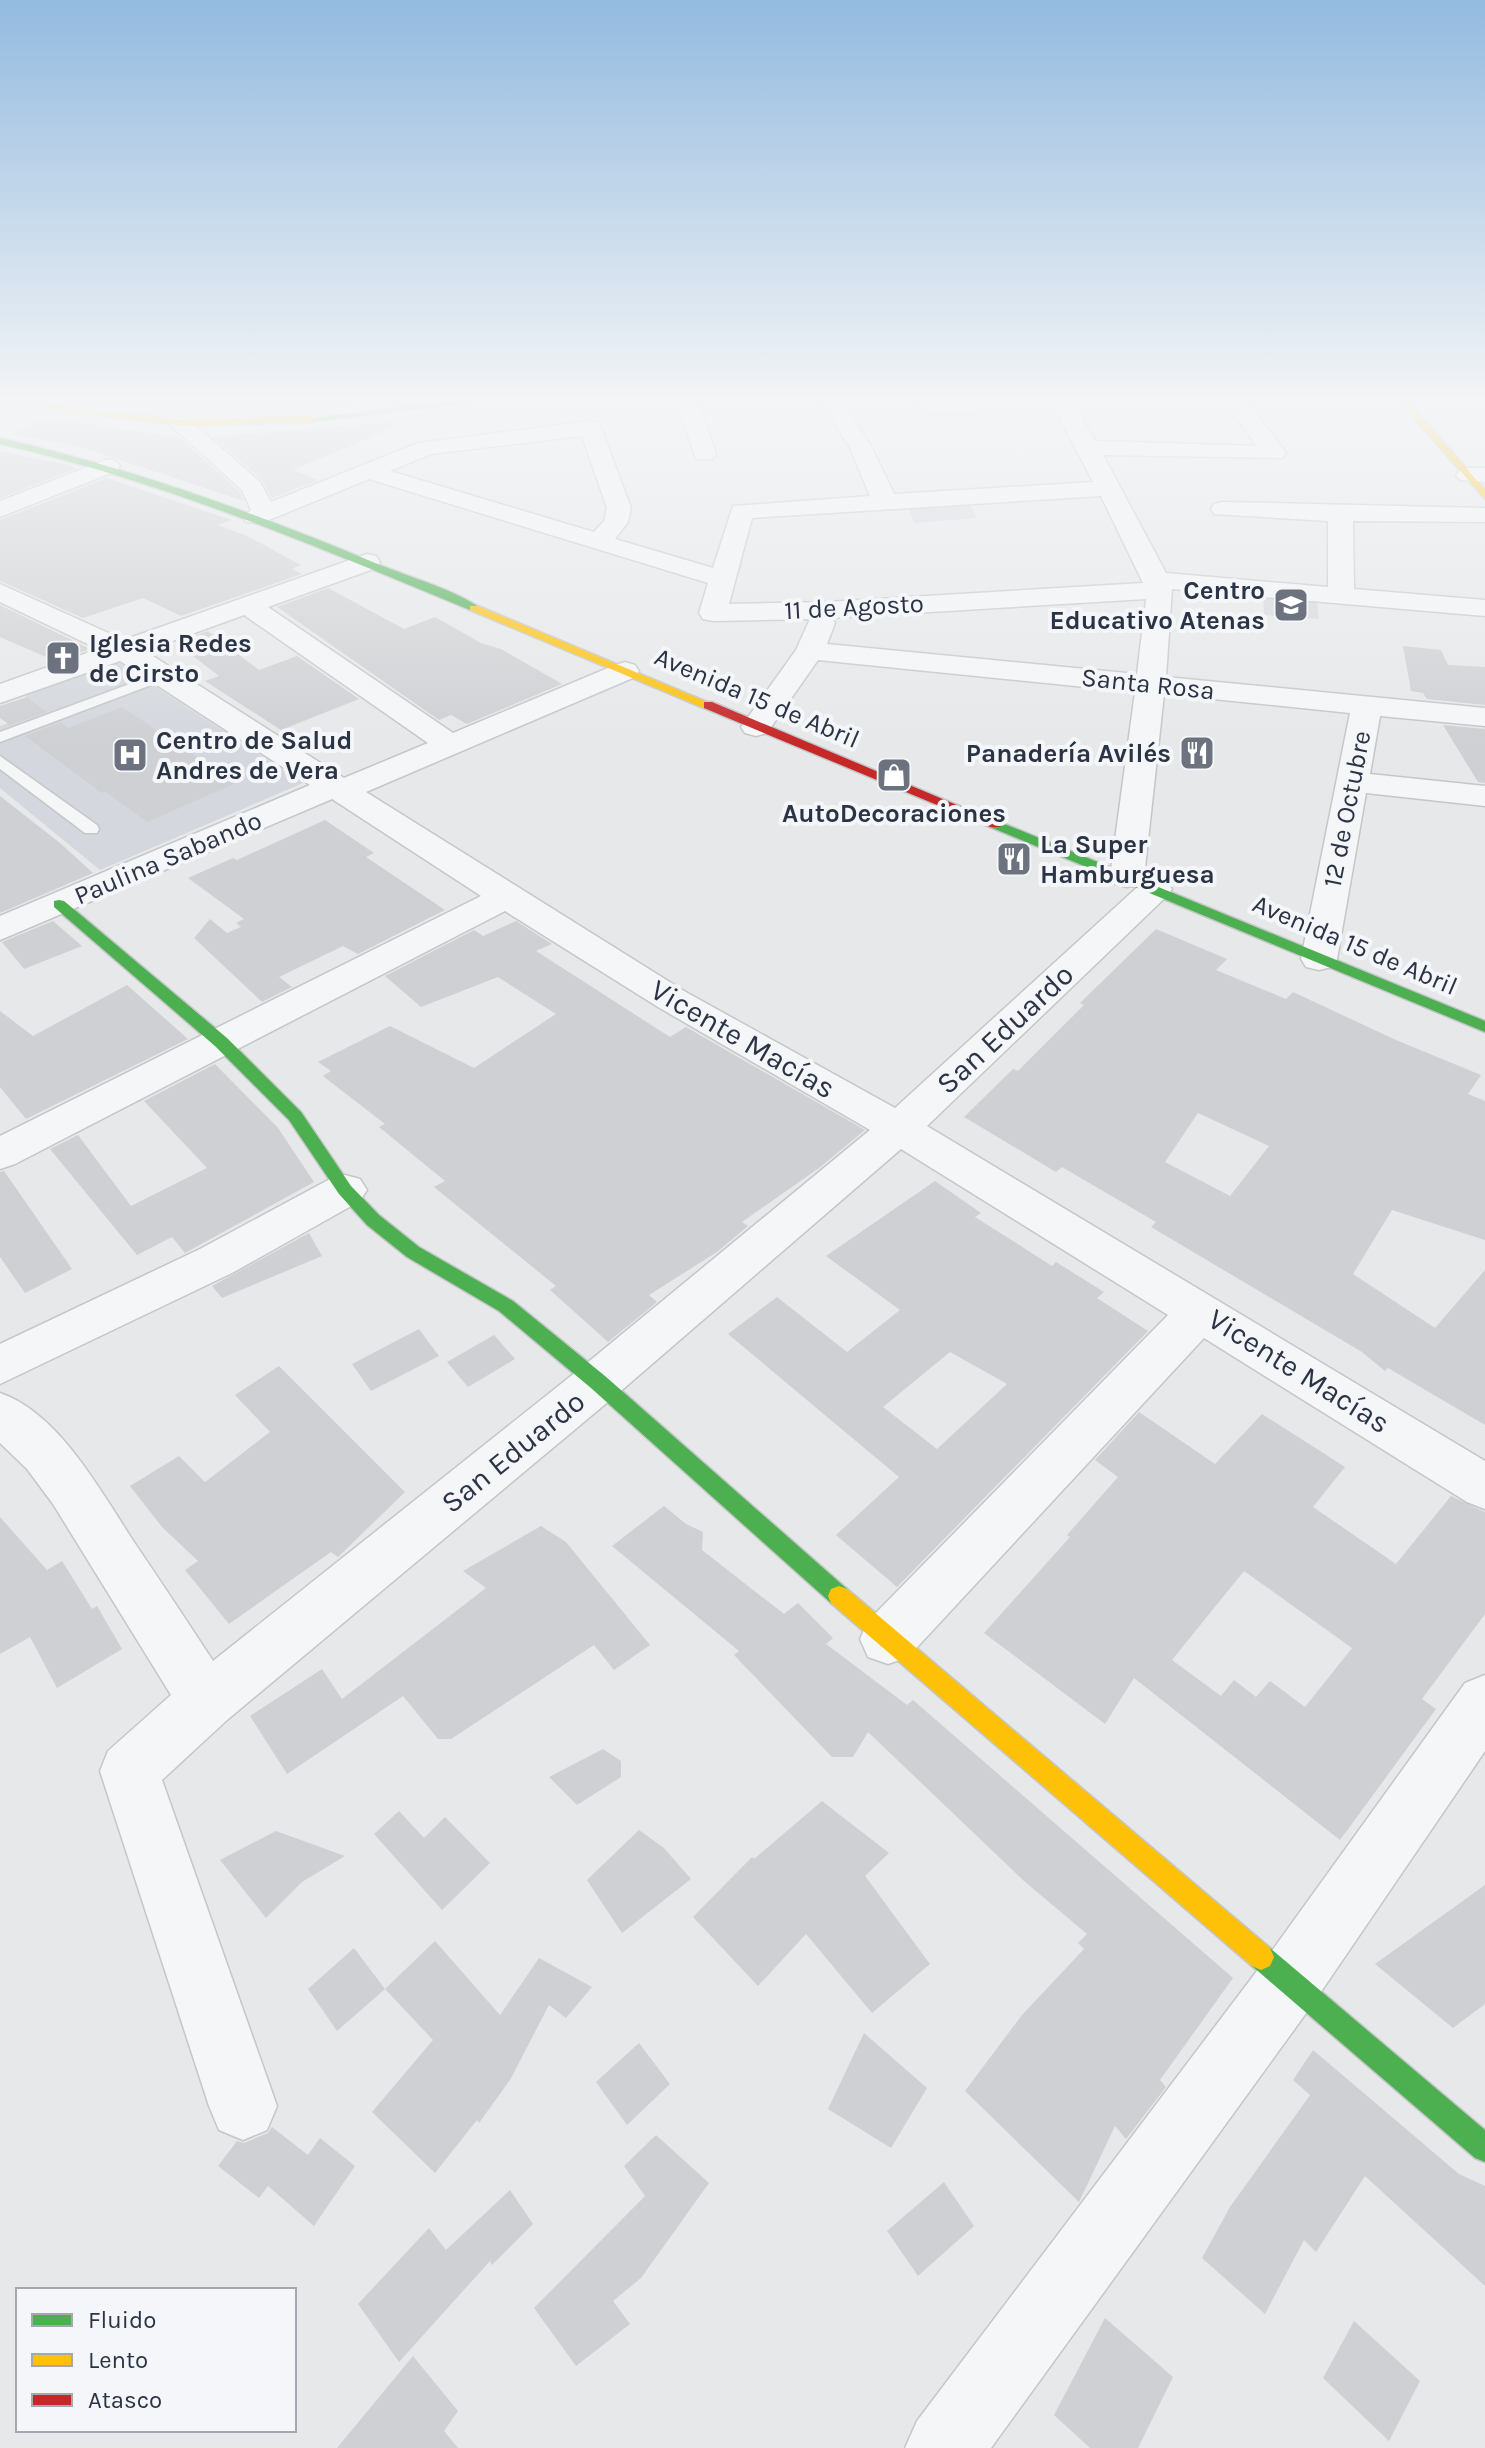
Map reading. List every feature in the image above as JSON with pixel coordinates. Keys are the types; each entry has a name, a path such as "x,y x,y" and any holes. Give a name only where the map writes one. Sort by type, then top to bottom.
{"street":[{"name":"Avenida 15 de Abril","path":"255,513 756,727 1485,1027"},
{"path":"260,515 264,513"},
{"path":"500,513 722,579 741,513"},
{"path":"598,543 616,522 618,513"},
{"path":"1122,513 1158,585 1141,883"},
{"path":"1322,513 1485,515"},
{"path":"1340,514 1341,594"},
{"path":"0,694 367,562"},
{"name":"11 de Agosto","path":"722,579 713,613 826,610 1158,585 1341,594 1485,608"},
{"name":"Vicente Macías","path":"0,592 123,650 506,897 671,999 899,1128 1485,1487"},
{"path":"247,605 452,746"},
{"path":"756,727 810,651 826,610"},
{"name":"Santa Rosa","path":"810,651 1485,717"},
{"name":"Paulina Sabando","path":"0,929 338,789 452,746 625,671"},
{"name":"12 de Octubre","path":"1319,959 1367,705"},
{"path":"1352,782 1485,796"},
{"name":"San Eduardo","path":"243,2106 129,1771 207,1701 598,1382 899,1128 1141,883"},
{"path":"0,1154 506,897"},
{"path":"59,904 221,1042 295,1116 319,1147 345,1190 373,1220 413,1252 506,1306 598,1382 888,1639 1485,2148"},
{"path":"0,1365 216,1261 345,1190"},
{"path":"888,1639 1201,1311"},
{"path":"0,1413 45,1454 62,1477 207,1701"},
{"path":"944,2448 1289,1982 1485,1702"}],"lane":[{"path":"0,737 162,676"},
{"path":"0,761 91,829"}],"shaded area":[{"path":"911,513 975,513 977,518 914,523"},
{"name":"Centro Educativo Atenas","path":"1263,592 1316,596 1319,619 1264,615"},
{"name":"Centro de Salud Andres de Vera","path":"118,662 303,783 100,870 0,788 0,726 44,710 25,696"}],"building":[{"path":"17,513 212,513 232,520 218,525 247,536 301,565 292,569 302,574 181,616 143,598 83,618 0,581 0,520"},
{"path":"328,588 404,629 435,617 481,643 501,649 562,684 467,724 451,715 439,720 277,607"},
{"path":"0,605 90,649 55,661 0,637"},
{"path":"208,631 259,670 297,656 359,699 281,730 205,681 219,676 176,643"},
{"path":"1403,646 1441,650 1448,665 1485,667 1485,705 1427,699 1423,693 1411,691"},
{"path":"27,697 47,712 10,725 0,718 0,706"},
{"path":"122,707 236,783 147,822 25,736 61,722 68,728"},
{"path":"1443,725 1485,729 1485,783 1478,782"},
{"path":"0,796 60,843 93,873 0,913"},
{"path":"325,820 374,853 366,857 445,910 358,954 343,946 279,977 292,987 262,1002 194,938 210,919 227,933 241,927 236,923 244,919 188,878 233,858 237,860"},
{"path":"53,921 82,946 24,969 2,942"},
{"path":"516,921 552,944 536,951 670,1037 686,1027 865,1130 819,1168 742,1222 748,1226 717,1252 649,1295 657,1302 608,1342 550,1290 556,1286 434,1187 445,1181 379,1127 385,1124 323,1076 331,1071 318,1062 390,1026 474,1068 556,1014 498,977 421,1007 385,976 474,930 483,936"},
{"path":"1156,929 1227,959 1216,970 1286,999 1293,992 1481,1075 1468,1094 1485,1101 1485,1240 1392,1210 1353,1274 1435,1328 1485,1270 1485,1425 1388,1368 1385,1371 1362,1352 1151,1227 1156,1222 1062,1167 1056,1172 964,1117 1013,1069 1018,1071 1084,1005 1080,1003","holes":["1198,1113 1269,1146 1230,1196 1165,1162"]},
{"path":"127,985 188,1039 26,1119 0,1087 0,1011 33,1036"},
{"path":"215,1064 278,1128 314,1182 185,1253 172,1237 137,1255 50,1149 78,1135 131,1206 207,1168 144,1101"},
{"path":"4,1171 72,1269 25,1293 0,1257 0,1172"},
{"path":"935,1181 981,1213 975,1217 1052,1266 1056,1262 1104,1292 1097,1298 1148,1331 897,1587 836,1535 899,1477 728,1334 777,1297 847,1352 900,1310 826,1256","holes":["950,1352 1007,1384 937,1449 883,1407"]},
{"path":"309,1233 322,1256 222,1298 212,1286"},
{"path":"419,1329 439,1356 371,1391 352,1364"},
{"path":"494,1335 515,1359 468,1387 447,1362"},
{"path":"279,1366 405,1492 338,1557 331,1552 229,1624 185,1570 198,1561 162,1527 130,1486 179,1456 205,1482 270,1432 235,1395"},
{"path":"1139,1412 1215,1464 1262,1414 1345,1467 1313,1507 1396,1564 1451,1496 1485,1512 1485,1614 1422,1699 1436,1709 1340,1840 1134,1678 1105,1724 984,1633 1070,1537 1067,1535 1118,1477 1095,1460","holes":["1244,1571 1352,1648 1305,1707 1270,1681 1256,1697 1234,1680 1221,1696 1172,1660"]},
{"path":"664,1506 686,1524 703,1532 702,1550 784,1614 798,1603 833,1638 826,1644 907,1705 913,1700 1233,1978 1160,2080 1166,2087 1126,2139 1115,2126 1079,2202 965,2091 1022,2015 1084,1949 1078,1943 1087,1934 1024,1881 868,1732 853,1757 832,1757 734,1655 739,1651 612,1546"},
{"path":"0,1517 47,1570 62,1561 92,1609 97,1606 122,1649 57,1688 30,1637 0,1654"},
{"path":"541,1526 566,1542 650,1645 614,1670 594,1645 451,1739 438,1739 403,1696 287,1774 250,1716 322,1669 342,1699 486,1588 463,1571"},
{"path":"603,1749 621,1761 621,1777 577,1805 549,1777"},
{"path":"822,1801 889,1853 865,1876 930,1964 872,2013 806,1934 758,1986 693,1917 752,1857 754,1859"},
{"path":"399,1811 424,1838 445,1817 490,1863 442,1910 374,1834"},
{"path":"639,1830 664,1848 691,1879 622,1933 587,1880"},
{"path":"276,1831 345,1856 302,1882 266,1918 220,1860"},
{"path":"1485,1885 1485,2004 1453,2028 1375,1964"},
{"path":"435,1941 500,2015 539,1958 592,1987 566,2018 549,2005 510,2080 479,2123 477,2120 435,2173 372,2112 433,2040 385,1989"},
{"path":"354,1948 385,1989 337,2031 308,1989"},
{"path":"864,2033 927,2088 891,2148 828,2109"},
{"path":"639,2043 670,2084 627,2125 596,2082"},
{"path":"1313,2050 1459,2174 1485,2186 1485,2286 1365,2176 1316,2252 1304,2240 1265,2314 1202,2258 1230,2207 1310,2095 1293,2080"},
{"path":"272,2127 308,2155 320,2138 355,2166 314,2226 268,2186 259,2198 218,2166 237,2141 244,2143 268,2133"},
{"path":"656,2135 709,2183 641,2278 613,2301 630,2324 576,2366 534,2308 645,2196 624,2166"},
{"path":"944,2182 974,2226 918,2276 887,2231"},
{"path":"510,2190 533,2224 492,2265 490,2261 399,2362 358,2304 429,2228 446,2250"},
{"path":"1105,2318 1173,2377 1138,2448 1090,2448 1054,2415"},
{"path":"1354,2321 1420,2381 1389,2441 1323,2378"},
{"path":"413,2356 458,2411 444,2431 458,2448 337,2448"}],"traffic: fast":[{"path":"242,513 474,608"},
{"path":"995,824 1485,1027"},
{"path":"59,904 221,1042 295,1116 345,1190 373,1220 413,1252 506,1306 598,1382 839,1596"},
{"path":"1261,1957 1485,2148"}],"traffic: slow":[{"path":"474,608 708,705"},
{"path":"839,1596 1261,1957"}],"traffic: jam":[{"path":"708,705 995,824"}],"place":[{"name":"Centro Educativo Atenas","path":"1291,605"},
{"name":"Iglesia Redes de Cirsto","path":"63,658"},
{"name":"Panadería Avilés","path":"1197,753"},
{"name":"Centro de Salud Andres de Vera","path":"130,755"},
{"name":"AutoDecoraciones","path":"894,775"},
{"name":"La Super Hamburguesa","path":"1014,859"}]}
